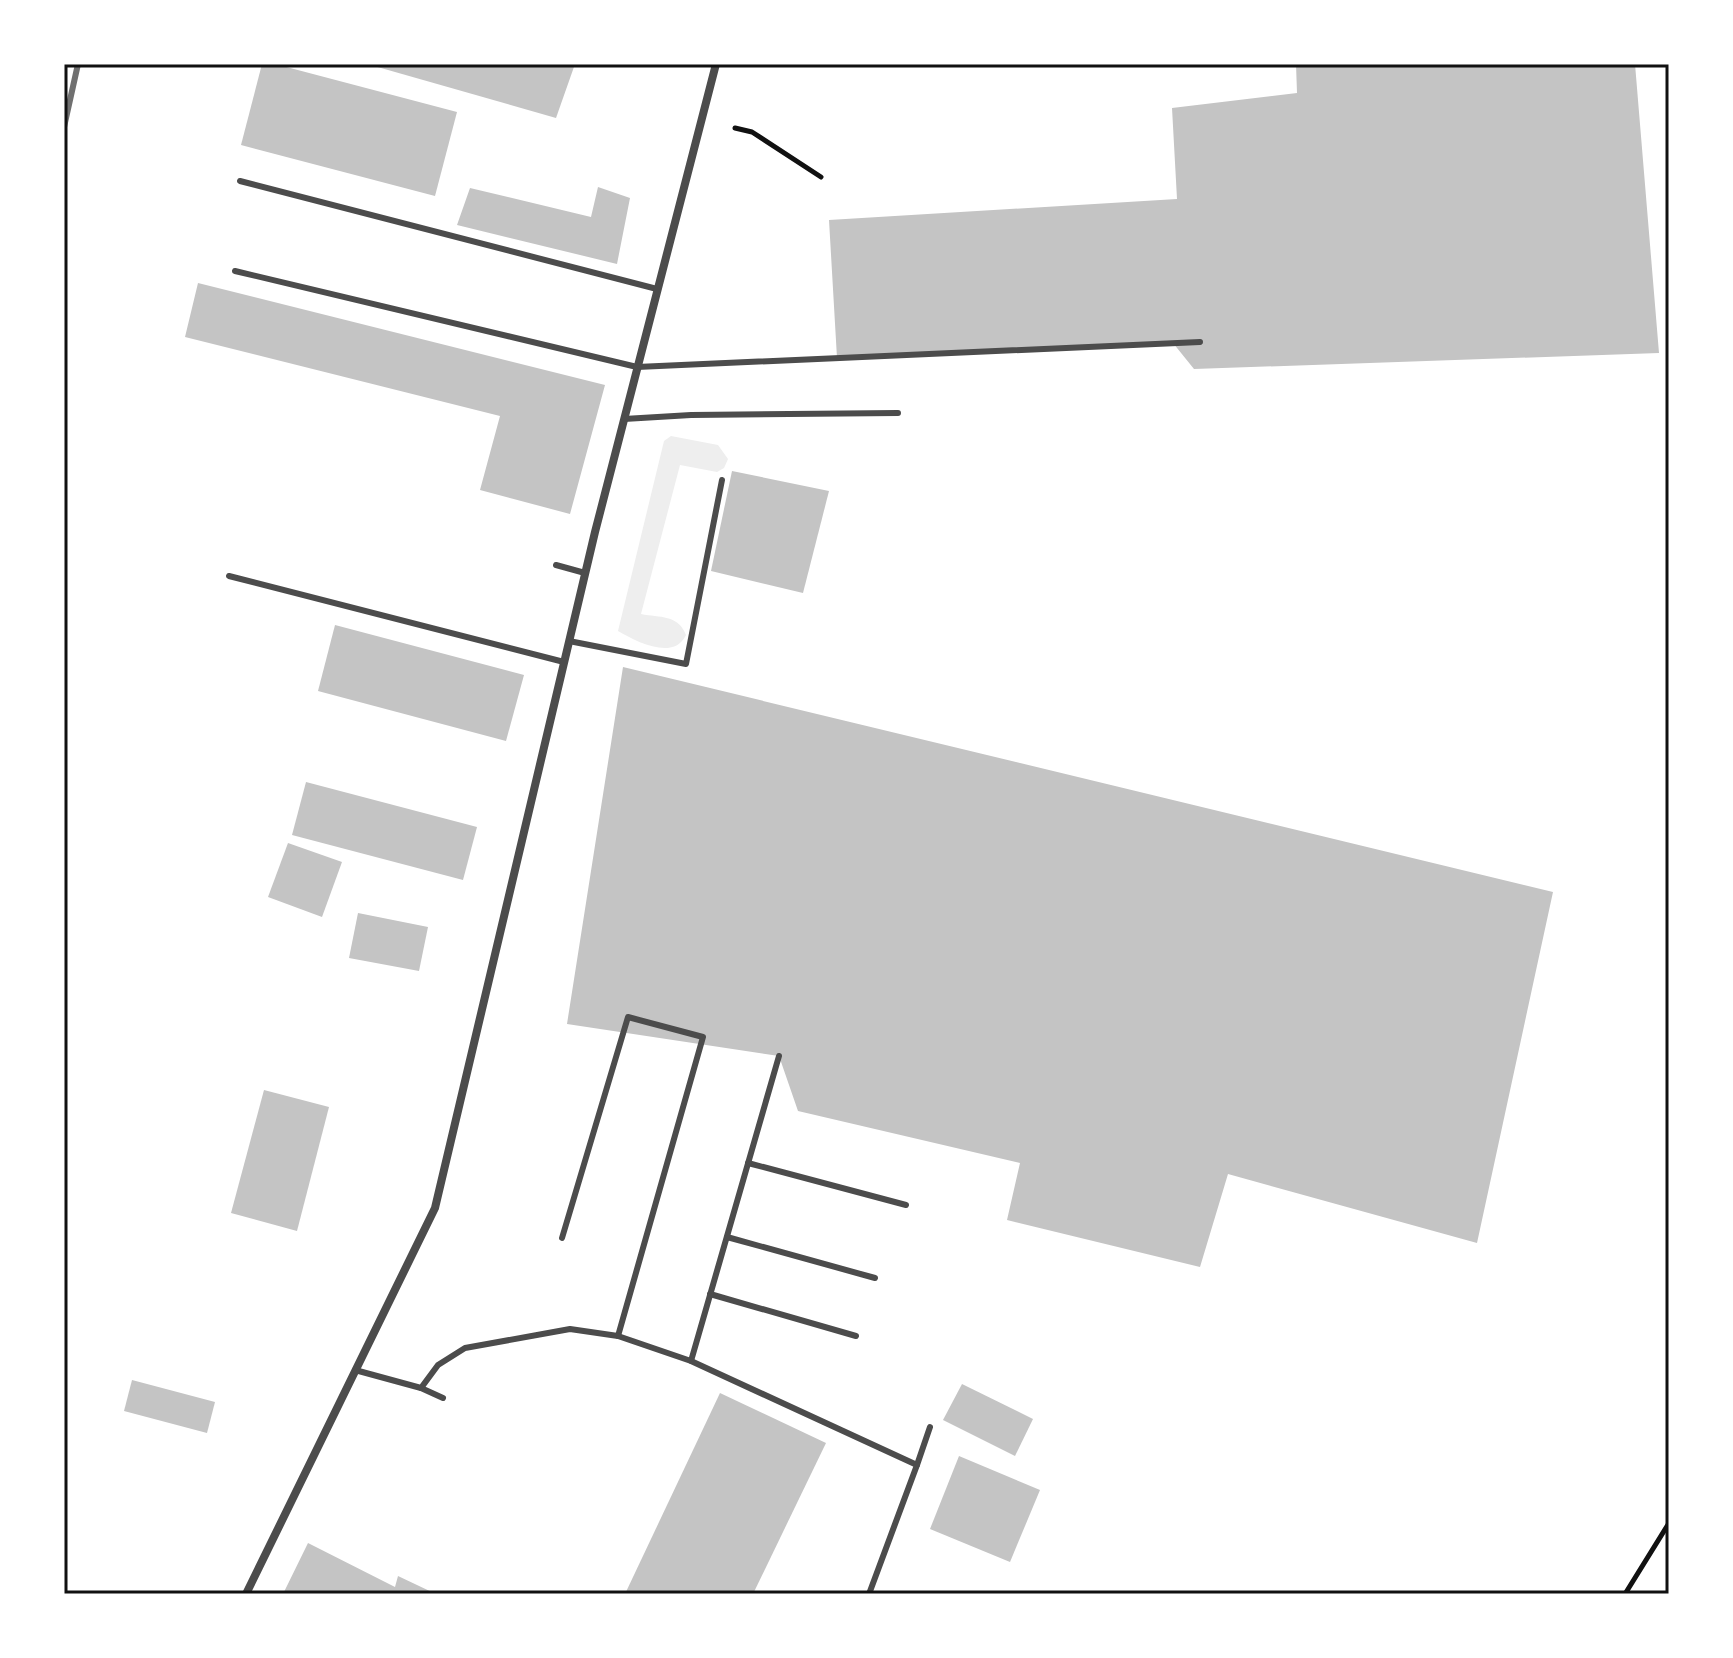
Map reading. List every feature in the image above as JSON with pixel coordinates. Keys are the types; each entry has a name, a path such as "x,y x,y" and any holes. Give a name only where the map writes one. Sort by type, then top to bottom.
{"street":[{"path":"246,1594 435,1208 585,573 716,64"}],"lane":[{"path":"240,181 657,289"},
{"path":"235,271 637,367 1200,342"},
{"path":"624,419 691,415 898,413"},
{"path":"569,641 686,664 722,480"},
{"path":"556,565 585,573"},
{"path":"229,576 564,662"},
{"path":"562,1238 628,1017 703,1037 618,1336"},
{"path":"691,1361 779,1056"},
{"path":"748,1163 906,1205"},
{"path":"727,1237 875,1278"},
{"path":"710,1294 856,1336"},
{"path":"421,1388 438,1365 465,1348 570,1329 618,1336 691,1361 917,1465"},
{"path":"355,1370 421,1388 443,1398"},
{"path":"869,1594 930,1427"}],"path":[{"path":"735,128 752,132 821,177"},
{"path":"1625,1594 1669,1523"}],"shaded area":[{"path":"671,436 718,445 728,459 724,468 717,472 680,465 641,614 668,618 683,628 686,635 680,643 664,648 645,644 618,631 664,441"}],"building":[{"path":"262,64 275,64 457,112 435,196 241,145"},
{"path":"367,64 575,64 556,118"},
{"path":"1296,64 1635,64 1659,353 1194,369 1173,343 837,358 829,220 1177,199 1172,108 1297,93"},
{"path":"598,187 630,198 617,264 457,225 470,188 591,217"},
{"path":"198,283 605,385 570,514 480,490 500,416 185,337"},
{"path":"732,471 829,491 803,593 711,571"},
{"path":"335,625 524,675 506,741 318,691"},
{"path":"623,667 1553,892 1477,1243 1228,1174 1200,1267 1007,1220 1020,1163 798,1111 779,1056 567,1024"},
{"path":"306,782 477,827 463,880 292,835"},
{"path":"288,843 342,862 322,917 268,897"},
{"path":"358,913 428,927 419,971 349,958"},
{"path":"264,1090 329,1107 297,1231 231,1213"},
{"path":"132,1380 215,1402 207,1433 124,1411"},
{"path":"962,1384 1033,1419 1015,1456 943,1420"},
{"path":"720,1393 826,1443 753,1594 625,1594"},
{"path":"959,1456 1040,1490 1010,1562 930,1529"},
{"path":"308,1543 395,1587 398,1576 436,1594 283,1594"}],"railway":[{"path":"64,127 78,64"}]}
